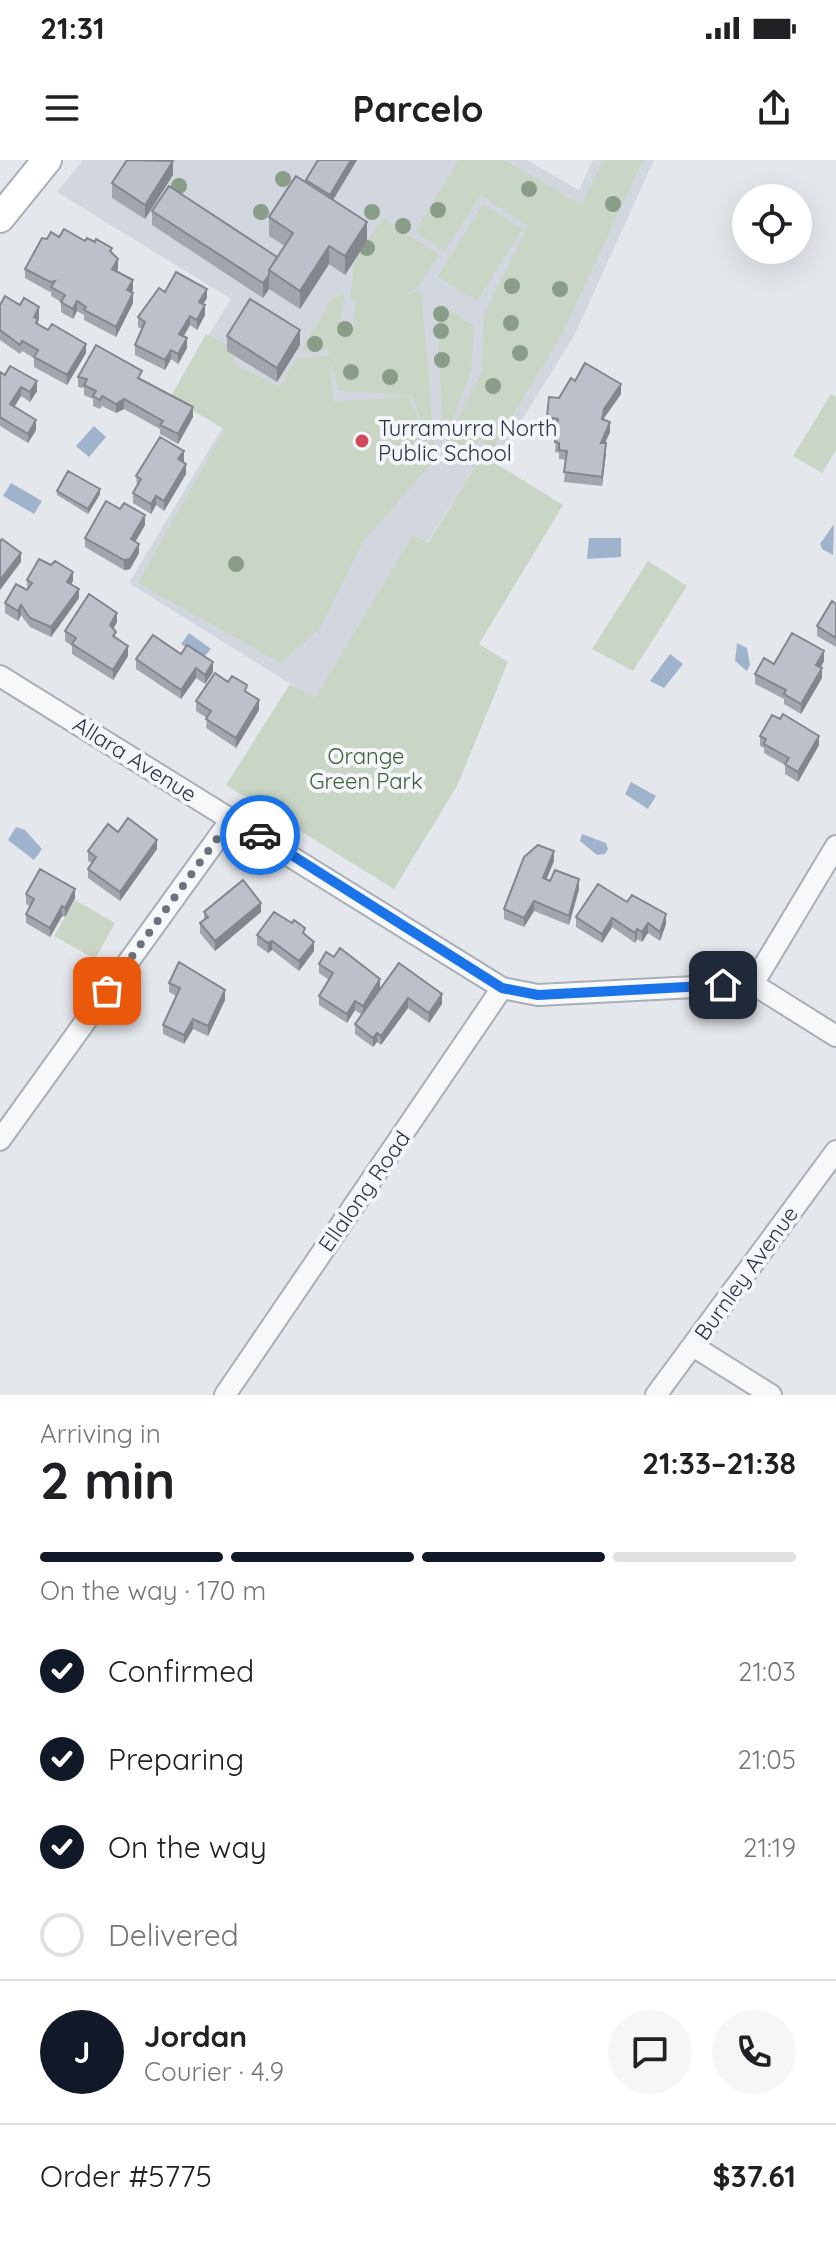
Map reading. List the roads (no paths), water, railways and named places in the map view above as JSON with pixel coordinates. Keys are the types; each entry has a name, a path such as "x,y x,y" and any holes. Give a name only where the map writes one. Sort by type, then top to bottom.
{"main road":[{"path":"0,218 47,160"}],"street":[{"name":"Allara Avenue","path":"0,676 502,988 538,995 753,984"},
{"path":"0,1140 232,818"},
{"path":"836,846 753,984 836,1036"},
{"name":"Ellalong Road","path":"225,1395 502,988"},
{"name":"Burnley Avenue","path":"656,1395 836,1151"},
{"path":"693,1346 771,1395"}],"water":[{"path":"94,426 106,437 89,457 76,446"},
{"path":"11,483 42,501 34,514 3,496"},
{"path":"834,524 833,555 822,549 820,544"},
{"path":"589,538 621,538 621,557 587,559"},
{"path":"189,633 211,649 203,658 181,644"},
{"path":"737,643 747,648 750,665 747,671 735,661"},
{"path":"670,654 683,664 664,688 650,681"},
{"path":"631,782 656,796 648,809 625,794"},
{"path":"16,827 25,830 42,849 34,860 8,840"},
{"path":"582,834 606,843 608,849 605,854 597,855 580,841"}],"place":[{"name":"Turramurra North Public School","path":"362,441"}],"park label":[{"name":"Orange Green Park","path":"366,768"}]}
